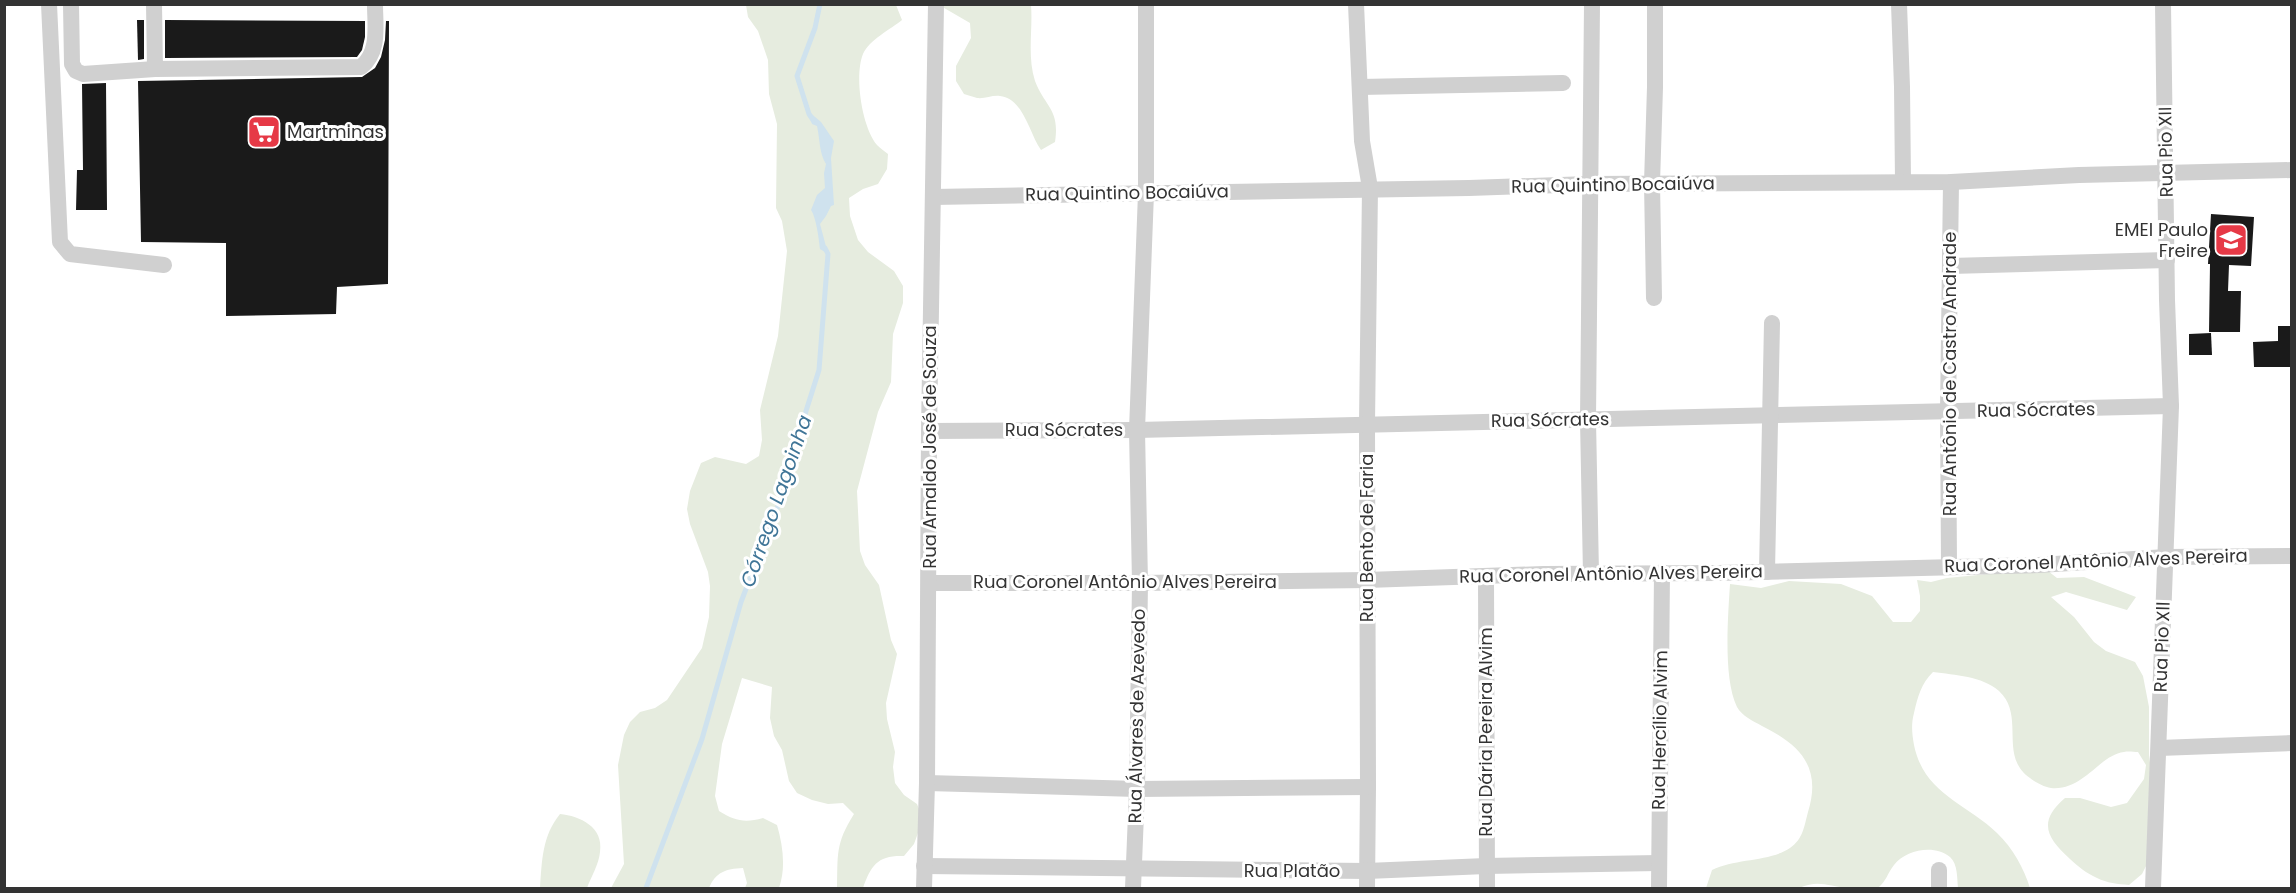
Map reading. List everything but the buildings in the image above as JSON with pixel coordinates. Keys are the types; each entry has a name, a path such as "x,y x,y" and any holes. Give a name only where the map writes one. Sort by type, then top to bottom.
{"street":[{"path":"49,4 60,242 70,254 164,265"},
{"path":"71,4 72,64 76,71 83,74 155,69 361,67 370,60 374,46 375,4"},
{"path":"154,4 155,69"},
{"name":"Rua Arnaldo José de Souza","path":"924,888 930,583 929,430 936,4"},
{"name":"Rua Álvares de Azevedo","path":"1132,888 1137,789 1140,583 1137,430 1146,193 1146,4"},
{"name":"Rua Bento de Faria","path":"1356,4 1362,141 1370,188 1367,424 1367,880"},
{"path":"1591,574 1588,420 1592,4"},
{"path":"1654,298 1652,183 1655,4"},
{"path":"1899,4 1903,182"},
{"name":"Rua Pio XII","path":"2163,4 2171,406"},
{"path":"1360,87 1563,83"},
{"name":"Rua Quintino Bocaiúva","path":"933,196 1652,183 1951,182 2167,172 2292,170"},
{"name":"Rua Antônio de Castro Andrade","path":"1949,566 1948,412 1951,182"},
{"path":"1950,266 2167,260"},
{"path":"1767,572 1772,323"},
{"name":"Rua Sócrates","path":"929,430 1137,430 2171,406"},
{"name":"Rua Pio Xll","path":"2153,888 2171,406"},
{"name":"Rua Coronel Antônio Alves Pereira","path":"930,583 1367,580 2039,565 2166,557 2292,556"},
{"name":"Rua Hercílio Alvim","path":"1659,888 1662,573"},
{"name":"Rua Dária Pereira Alvim","path":"1486,576 1487,888"},
{"path":"2159,747 2292,743"},
{"path":"927,783 1137,789 1368,787"},
{"name":"Rua Platão","path":"924,866 1133,870 1367,880 1486,866 1659,863"},
{"path":"1939,870 1939,888"}],"shaded area":[{"path":"746,5 896,5 902,20 870,44 860,63 861,101 867,126 877,145 888,154 887,169 878,184 863,189 849,198 850,216 858,240 868,252 894,271 903,286 903,303 893,334 891,382 878,412 857,491 860,551 865,565 879,585 891,640 897,654 886,703 887,719 895,752 893,767 895,783 904,795 917,804 923,819 914,844 904,856 888,857 877,863 869,873 863,888 837,888 841,842 854,814 843,803 828,804 797,793 789,781 782,750 774,736 770,718 772,687 742,678 722,744 715,796 719,811 730,817 745,821 763,818 777,825 783,857 779,888 745,888 747,883 743,868 722,872 709,888 611,888 624,864 618,765 624,735 630,722 640,712 655,708 667,700 702,648 709,617 708,572 690,524 687,509 690,491 701,463 715,457 746,464 759,456 762,440 760,410 778,336 787,251 782,221 776,208 777,124 769,94 768,60 758,31 748,17"},
{"path":"939,5 1031,5 1033,72 1039,90 1054,115 1055,142 1041,150 1020,110 1008,98 997,96 977,98 964,94 956,81 956,66 971,38 970,23"},
{"path":"2019,571 2048,571 2057,578 2084,577 2136,597 2127,610 2066,592 2051,597 2074,617 2094,642 2106,651 2135,662 2143,676 2149,707 2151,770 2149,860 2142,874 2129,885 2097,878 2073,862 2056,844 2048,830 2051,815 2065,798 2080,798 2111,807 2127,803 2144,779 2146,765 2138,752 2115,755 2073,784 2063,787 2045,787 2030,778 2015,759 2011,712 2007,701 1999,691 1976,679 1933,672 1921,691 1913,717 1914,745 1919,762 1936,786 2003,839 2017,859 2030,888 1958,888 1957,872 1950,857 1936,851 1920,850 1899,860 1878,888 1813,884 1799,888 1706,888 1712,870 1731,863 1772,856 1790,848 1798,841 1802,832 1812,796 1810,770 1797,750 1775,733 1748,718 1737,707 1728,664 1730,584 1761,588 1789,581 1841,584 1872,596 1893,622 1911,622 1920,611 1917,580 1931,582 1947,578"},
{"path":"560,814 575,817 589,824 598,836 599,857 587,888 540,888 546,840"}],"water":[{"path":"808,111 821,122 834,141 831,158 834,205 831,206 820,224 828,254 820,249 816,223 811,210 817,195 825,188 826,164 821,151 817,126 812,124"}],"waterway":[{"name":"Córrego Lagoinha","path":"813,120 797,76 815,28 820,4"},
{"name":"Córrego Lagoinha","path":"646,888 702,739 741,602 793,467 806,411 819,370 828,254 825,248"}],"place":[{"name":"Martminas","path":"264,132"},
{"name":"EMEI Paulo Freire","path":"2231,240"}]}
